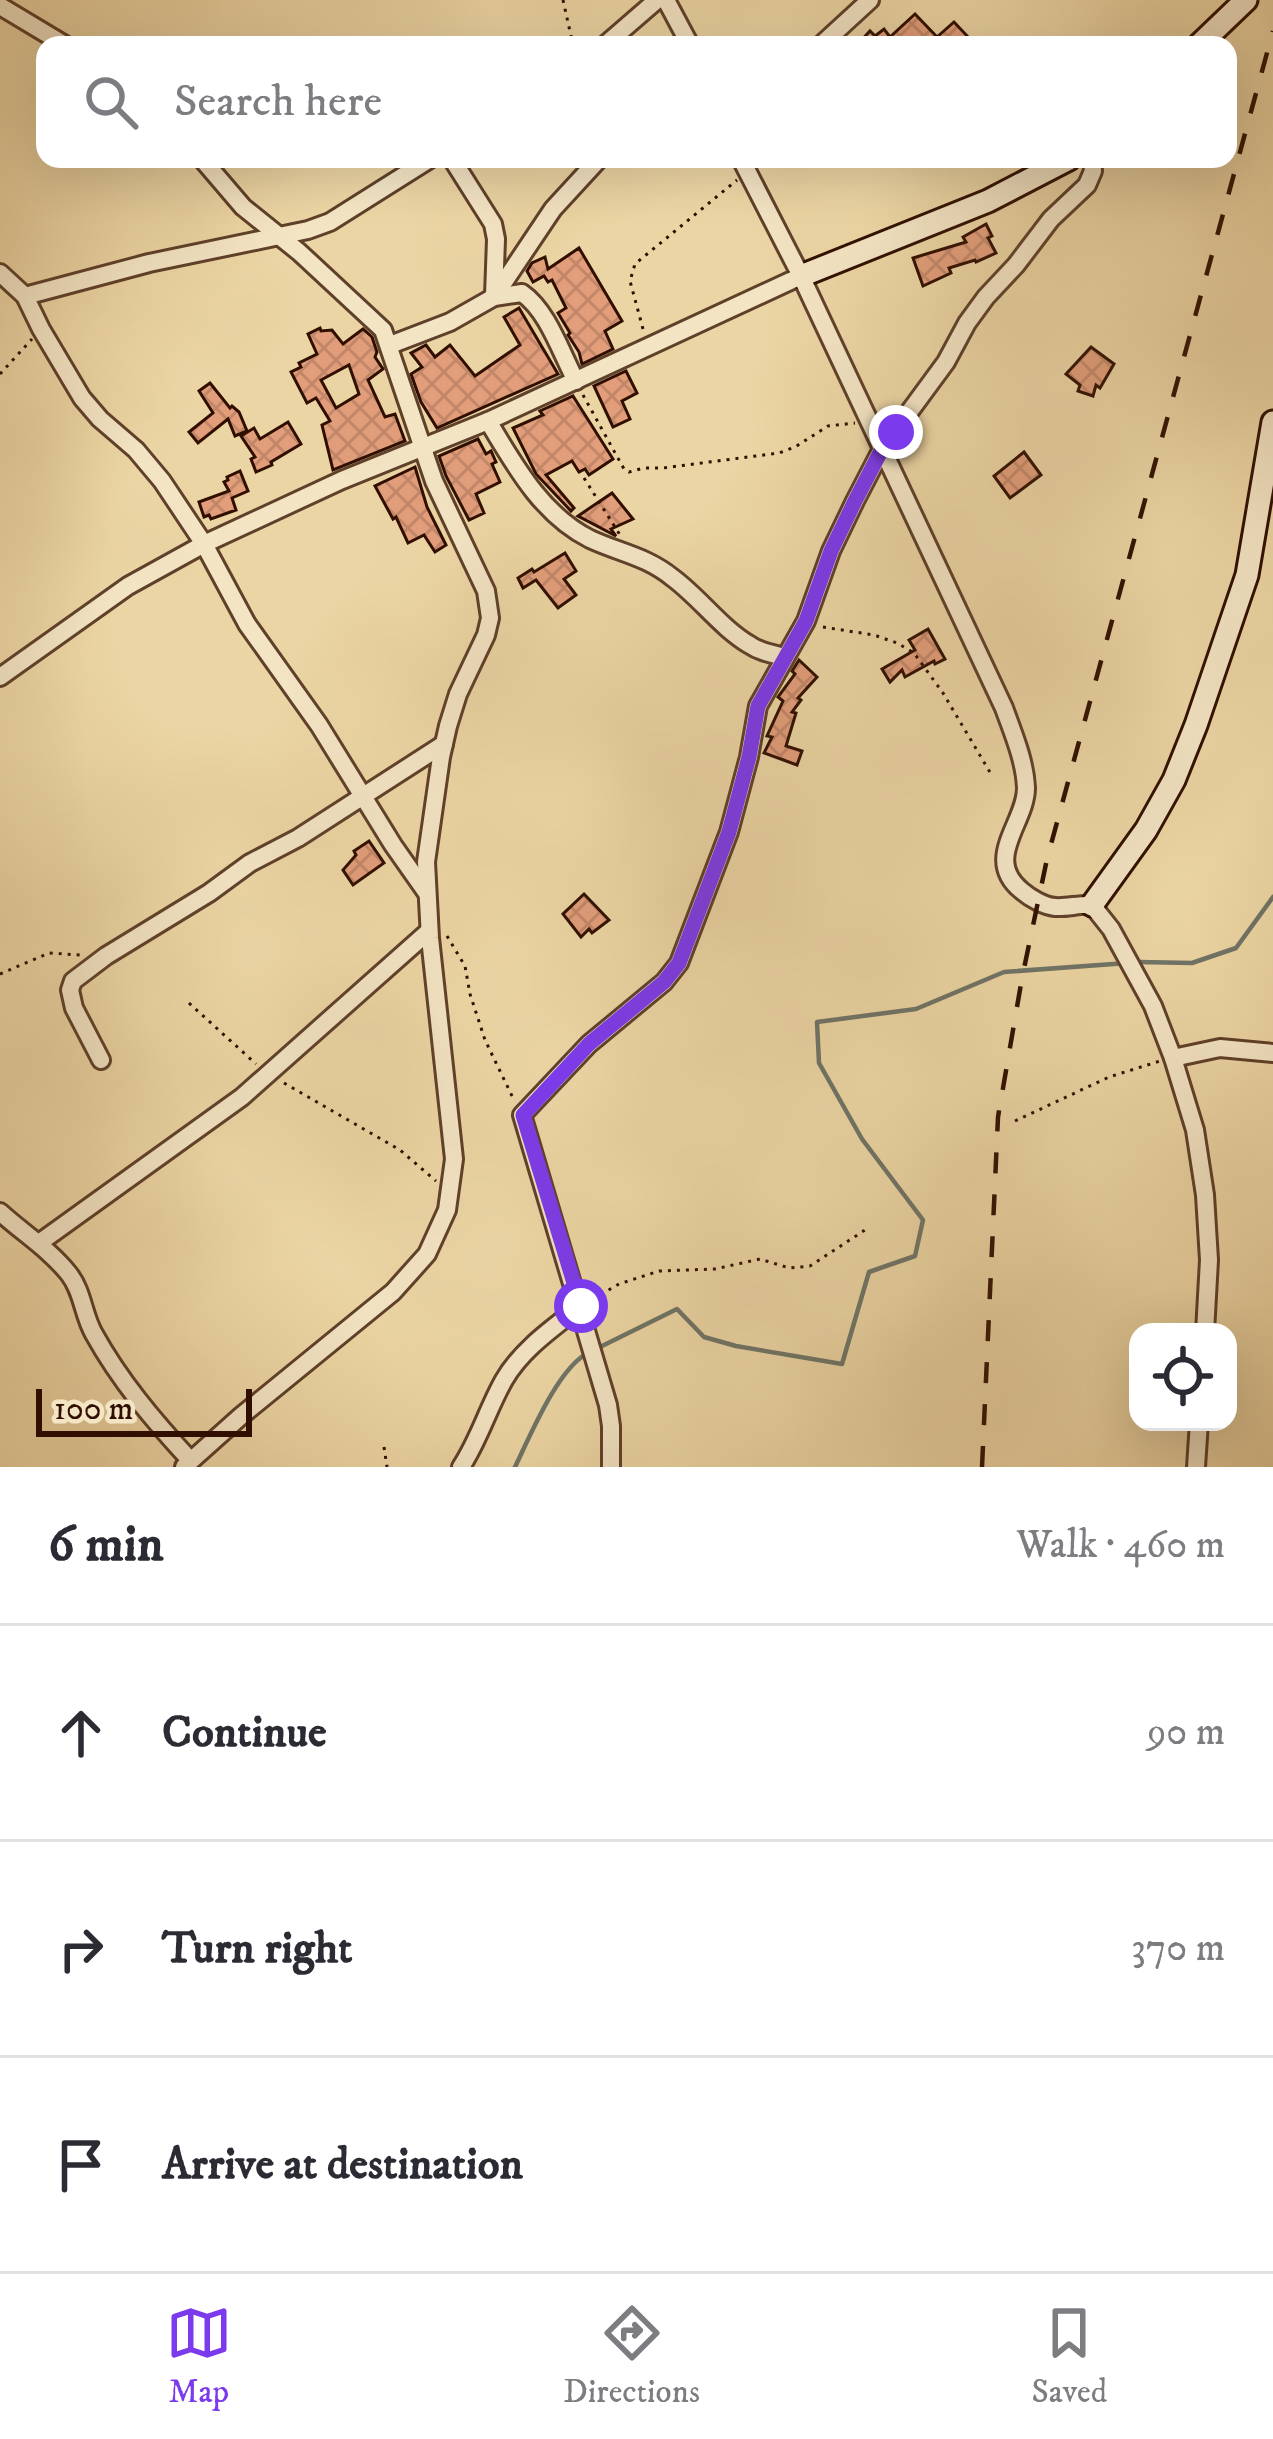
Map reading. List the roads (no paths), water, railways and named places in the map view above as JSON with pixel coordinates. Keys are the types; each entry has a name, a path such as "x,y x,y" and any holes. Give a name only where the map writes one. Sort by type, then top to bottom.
{"street":[{"path":"616,36 662,0 684,36"},
{"path":"830,36 870,0"},
{"path":"1206,36 1227,10 1246,0"},
{"path":"0,6 50,36"},
{"path":"0,1212 73,1279 91,1329 187,1463 413,1272 440,1231 450,1196 454,1159 427,892 430,829 458,694 490,618 483,584 434,481 383,330 243,207 210,168"},
{"path":"25,296 330,222 416,168"},
{"path":"458,168 493,224 494,297"},
{"path":"494,297 553,209 591,168"},
{"path":"746,168 1004,708 1026,793 1005,850 1007,871 1024,894 1049,907 1091,905"},
{"path":"0,677 128,586 267,512 488,422 647,345 801,276 988,201 1052,168"},
{"path":"611,1467 611,1426 589,1337 523,1115 589,1044 664,982 679,963 729,832 758,706 812,609 831,551 882,449 946,362 986,296 1051,219 1083,190 1093,168"},
{"path":"0,274 25,296 82,398 149,465 204,544 247,624 427,892"},
{"path":"389,345 450,322 494,297 517,292 531,300 576,381"},
{"path":"488,422 558,518 674,578 749,645 785,658"},
{"path":"1091,905 1146,830 1196,725 1247,575 1273,422"},
{"path":"100,1060 74,1008 73,981 250,862 298,838 444,744"},
{"path":"1091,905 1111,929 1153,1006 1195,1130 1210,1260 1206,1323"},
{"path":"39,1243 242,1097 429,922"},
{"path":"1173,1058 1220,1048 1273,1053"},
{"path":"461,1467 503,1381 521,1357 581,1306"},
{"path":"1196,1467 1198,1431"}],"waterway":[{"path":"1138,962 1192,963 1236,948 1273,897"},
{"path":"598,1348 677,1309 704,1337 842,1364 869,1272 915,1256 923,1220 862,1139 819,1063 817,1022 916,1009 1004,972 1127,963"},
{"path":"515,1467 556,1387 588,1353"}],"railway":[{"path":"1237,163 1273,31"},
{"path":"982,1467 998,1117 1022,978 1047,859 1236,168"}]}
